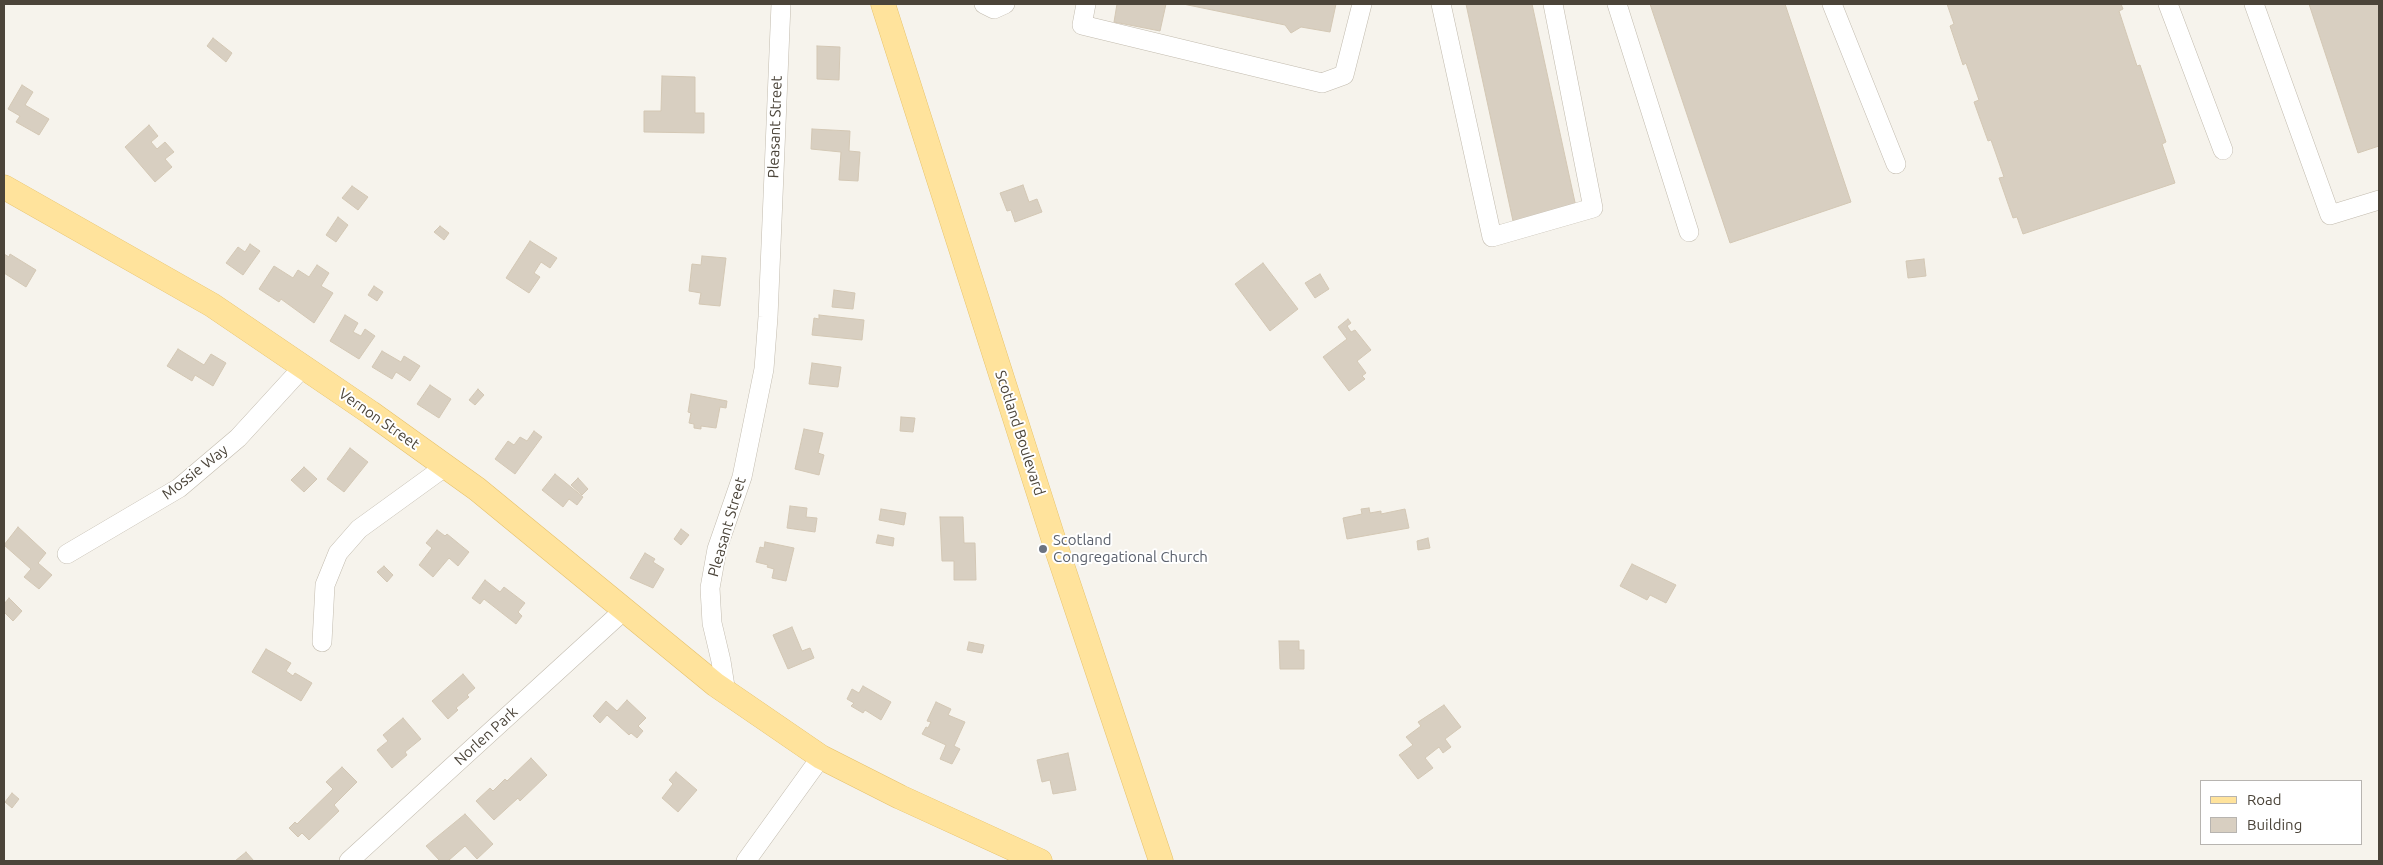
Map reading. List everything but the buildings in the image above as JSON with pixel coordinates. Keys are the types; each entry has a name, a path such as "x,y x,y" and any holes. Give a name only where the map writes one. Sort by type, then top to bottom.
{"main road":[{"name":"Scotland Boulevard","path":"883,4 1054,541 1161,861"},
{"name":"Vernon Street","path":"4,187 212,305 446,466 499,507 623,611 726,693"},
{"path":"726,693 821,757 900,797 1040,861"}],"street":[{"name":"Pleasant Street","path":"726,693 712,623 710,588 717,549 733,507 746,462 764,369 768,317 781,4"},
{"path":"984,4 994,9 1005,4"},
{"path":"1086,4 1082,25 1322,83 1344,75 1362,4"},
{"path":"1441,4 1492,237 1593,208 1553,4"},
{"path":"1617,4 1689,232"},
{"path":"1832,4 1896,164"},
{"path":"2168,4 2223,150"},
{"path":"2254,4 2330,214 2379,200"},
{"name":"Mossie Way","path":"67,554 179,488 238,438 303,366"},
{"path":"322,642 325,585 338,554 358,529 446,466"},
{"name":"Norlen Park","path":"349,861 623,611"},
{"path":"746,861 821,757"}],"place":[{"name":"Scotland Congregational Church","path":"1043,549"}]}
